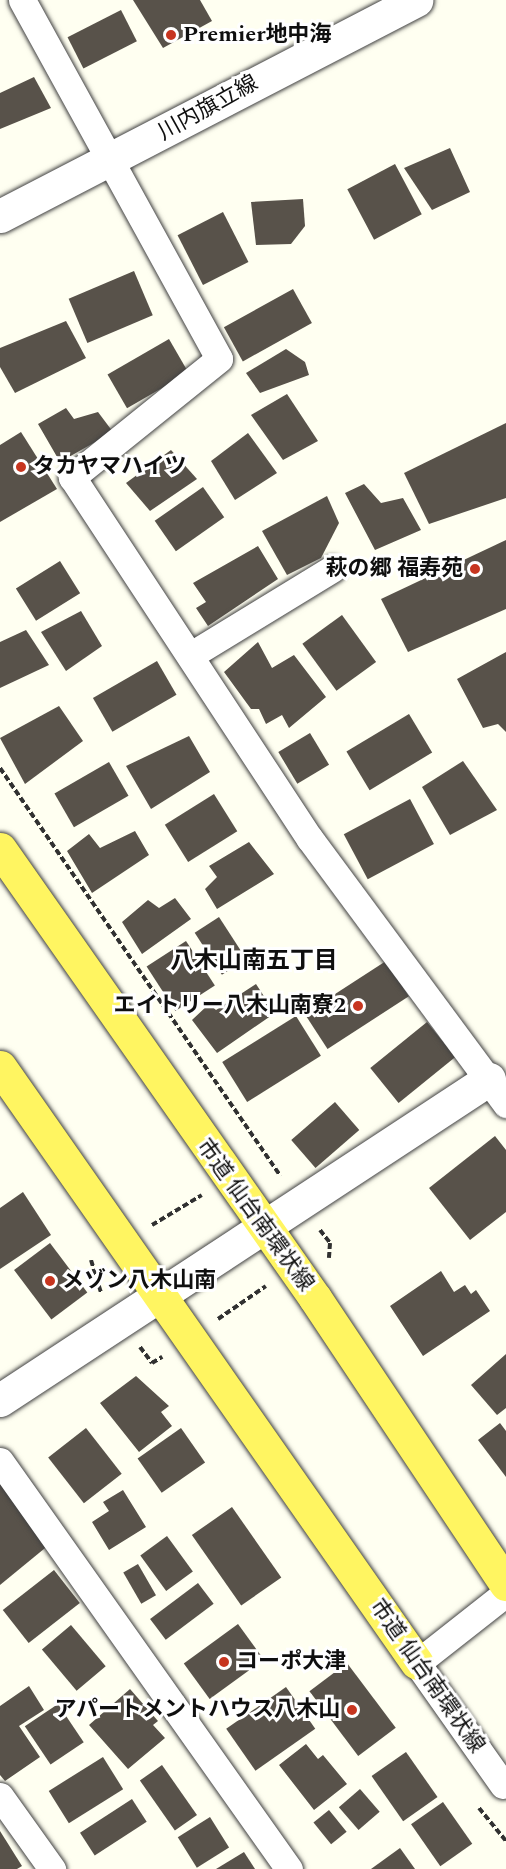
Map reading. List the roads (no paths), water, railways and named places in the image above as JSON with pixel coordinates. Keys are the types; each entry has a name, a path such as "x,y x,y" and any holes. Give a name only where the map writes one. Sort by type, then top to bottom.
{"main road":[{"name":"市道 仙台南環状線","path":"0,849 229,1179 293,1267 506,1584"},
{"name":"市道 仙台南環状線","path":"0,1067 120,1244 159,1297 176,1348 417,1663"}],"street":[{"path":"0,1400 300,1204 498,1092 310,838 72,477 219,359 22,0"},
{"name":"川内旗立線","path":"0,216 111,161 416,0"},
{"path":"191,655 332,569"},
{"path":"0,1461 289,1869"},
{"path":"417,1663 506,1593"},
{"name":"市道 仙台南環状線","path":"417,1663 503,1785"},
{"path":"0,1796 52,1869"}],"place":[{"name":"Premier地中海","path":"171,35"},
{"name":"タカヤマハイツ","path":"21,467"},
{"name":"萩の郷 福寿苑","path":"475,569"},
{"name":"エイトリー八木山南寮2","path":"358,1006"},
{"name":"メゾン八木山南","path":"50,1281"},
{"name":"コーポ大津","path":"224,1662"},
{"name":"アパートメントハウス八木山","path":"352,1710"}],"district":[{"name":"八木山南五丁目","path":"254,962"}]}
